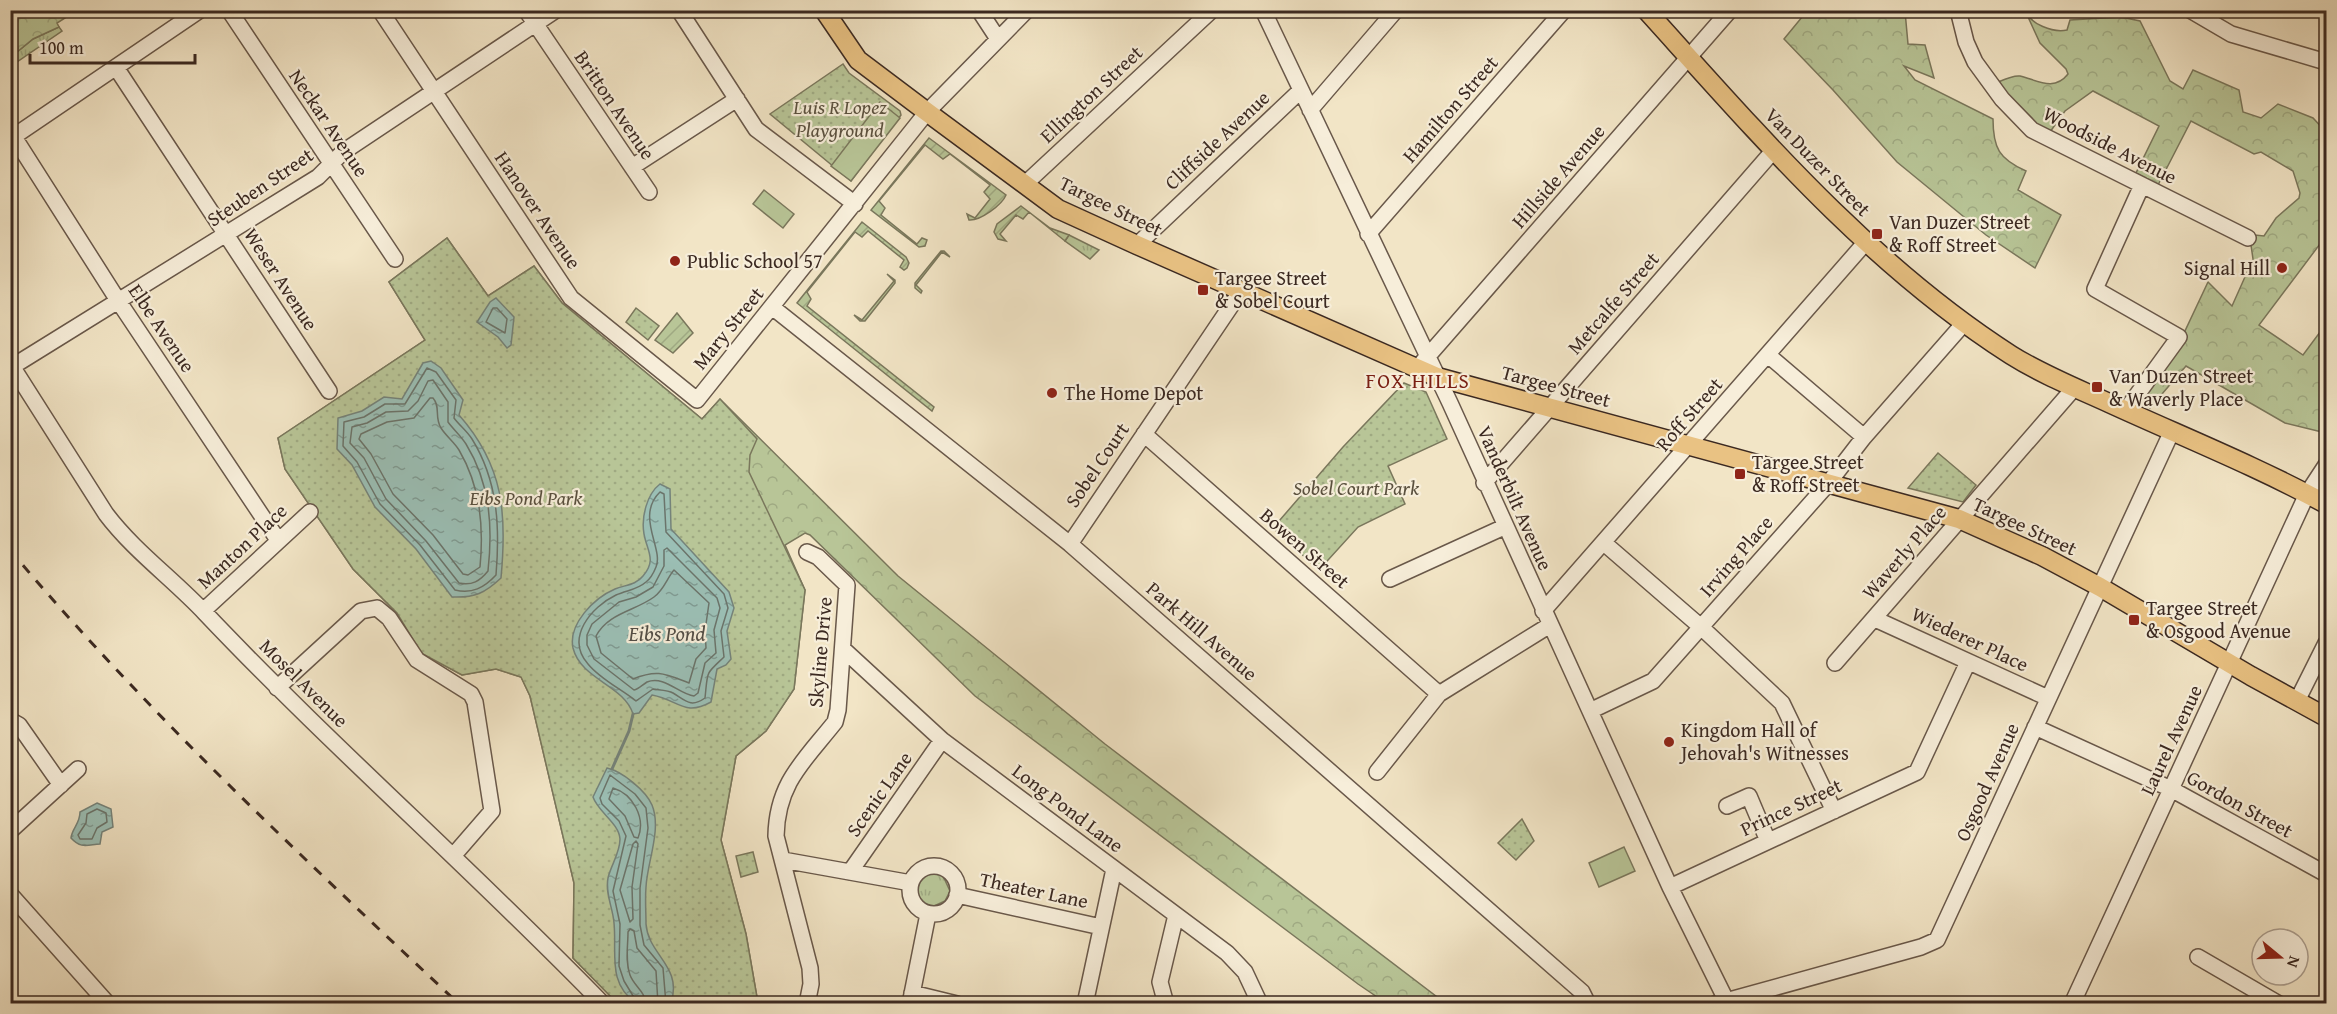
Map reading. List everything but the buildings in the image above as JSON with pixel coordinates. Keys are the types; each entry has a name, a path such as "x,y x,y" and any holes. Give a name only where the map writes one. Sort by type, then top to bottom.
{"main road":[{"name":"Targee Street","path":"824,10 858,60 1058,209 1241,291 1422,364 1437,377 1551,406 1827,485 1959,519 2042,556 2100,587 2229,664 2326,717"},
{"name":"Van Duzer Street","path":"1646,10 1774,150 1865,243 1965,322 2012,355 2075,387 2326,504"}],"street":[{"path":"12,138 117,69 200,10"},
{"name":"Neckar Avenue","path":"229,10 395,259"},
{"name":"Hanover Avenue","path":"380,10 572,298 698,400"},
{"name":"Britton Avenue","path":"526,10 649,192"},
{"name":"Steuben Street","path":"11,366 119,302 318,177 343,152 556,10"},
{"path":"679,10 756,129 855,204"},
{"path":"979,10 998,39"},
{"name":"Mary Street","path":"698,400 927,112 1027,10"},
{"name":"Ellington Street","path":"1025,184 1212,10"},
{"path":"1263,10 1368,234 1422,364"},
{"path":"1310,110 1396,10"},
{"name":"Hamilton Street","path":"1368,234 1564,10"},
{"name":"Hillside Avenue","path":"1422,364 1731,10"},
{"name":"Woodside Avenue","path":"1958,10 1962,32 1975,62 2002,99 2032,130 2248,238"},
{"path":"2190,10 2231,34 2326,62"},
{"name":"Weser Avenue","path":"117,69 329,391"},
{"name":"Cliffside Avenue","path":"1137,245 1300,91"},
{"path":"632,167 736,99"},
{"name":"Elbe Avenue","path":"12,138 278,540"},
{"name":"Metcalfe Street","path":"1484,483 1774,150"},
{"path":"2126,410 2179,337 2095,289 2142,185"},
{"name":"Roff Street","path":"1377,772 1439,694 1547,618 1604,543 1865,243"},
{"name":"Sobel Court","path":"1070,544 1241,291"},
{"name":"Park Hill Avenue","path":"772,307 1070,544 1582,992 1588,1004"},
{"name":"Irving Place","path":"1590,711 1653,681 1827,485 1864,437 1965,322"},
{"path":"1768,355 1864,437"},
{"name":"Mosel Avenue","path":"11,366 114,524 277,688 453,855 603,1004"},
{"name":"Vanderbilt Avenue","path":"1437,377 1723,1002"},
{"name":"Waverly Place","path":"1835,663 2075,387"},
{"name":"Osgood Avenue","path":"1723,1002 1921,947 1937,940 2172,431"},
{"name":"Bowen Street","path":"1144,434 1439,694"},
{"name":"Laurel Avenue","path":"2072,1004 2307,494 2326,465"},
{"name":"Manton Place","path":"203,611 310,512"},
{"path":"1390,579 1504,527"},
{"path":"1604,543 1701,627 1782,703 1834,811"},
{"name":"Skyline Drive","path":"807,552 818,557 847,585 835,722 790,779 780,798 776,836 810,968 807,1004"},
{"path":"277,688 361,611 377,608 389,618 417,660 471,694 475,702 492,811 453,855"},
{"name":"Wiederer Place","path":"1875,619 2048,698"},
{"path":"2297,701 2326,643"},
{"name":"Long Pond Lane","path":"843,649 942,740 1237,962 1245,972 1260,1004"},
{"name":"Prince Street","path":"1670,887 1917,772 1968,662"},
{"path":"10,720 19,725 61,785"},
{"name":"Gordon Street","path":"2035,727 2171,789 2326,874"},
{"name":"Scenic Lane","path":"850,872 942,740"},
{"path":"10,831 78,769"},
{"path":"1727,806 1749,796 1768,841"},
{"path":"783,860 911,883"},
{"path":"935,866 942,867 954,877 957,895 947,911 928,914 914,904 909,890 920,870 935,866"},
{"path":"1085,1004 1114,869"},
{"path":"10,894 108,1004"},
{"name":"Theater Lane","path":"957,895 1101,927"},
{"path":"928,914 911,998 957,1004"},
{"path":"1166,1004 1160,982 1176,915"},
{"path":"2198,957 2279,1004"}],"green space":[{"path":"11,10 76,11 57,23 59,27 33,39 11,57"},
{"path":"1807,11 1905,11 1908,44 1925,45 1934,78 1904,66 1915,80 1993,119 1994,138 1999,151 2009,162 2026,171 2018,190 2061,215 2035,268 1986,235 1897,162 1784,39"},
{"path":"1964,11 2026,11 2037,24 2061,31 2067,30 2070,20 2121,17 2140,21 2170,81 2183,89 2193,70 2239,90 2243,112 2261,118 2278,104 2313,118 2326,132 2326,231 2323,240 2259,325 2303,355 2326,324 2326,433 2285,423 2186,366 2150,408 2141,401 2186,340 2185,331 2208,282 2232,306 2253,259 2251,245 2255,235 2264,236 2276,218 2299,198 2300,193 2293,171 2261,152 2254,154 2191,121 2158,185 2136,173 2159,126 2093,91 2065,111 2050,132 2035,125 1996,83 2020,76 2051,84 2068,74 2066,69 2040,43 2028,17 1993,14 1966,18"},
{"path":"59,27 62,31 11,66 11,57 33,39"},
{"name":"Luis R Lopez Playground","path":"843,64 849,73 900,111 901,115 851,181 770,114"},
{"path":"880,102 900,118 851,181 831,166"},
{"path":"929,138 1006,195 990,212 974,220 969,220 967,214 975,218 990,199 984,192 990,185 950,154 943,159 925,145 879,201 885,208 881,215 917,244 922,238 927,240 925,246 919,247 871,210"},
{"path":"764,190 794,214 783,228 753,204"},
{"path":"1021,206 1029,212 1023,219 1016,215 1000,234 1006,241 998,239 994,232 997,224"},
{"path":"1030,213 1050,228 1069,235 1065,241"},
{"path":"862,222 906,257 909,263 907,268 904,270 900,267 904,260 868,231 862,237 855,232 807,292 811,299 807,306 934,407 932,411 797,303"},
{"path":"1069,235 1099,250 1090,259 1065,241"},
{"name":"Eibs Pond Park","path":"447,238 488,296 534,266 562,303 702,419 720,399 898,576 1105,744 1445,1003 1386,1003 1358,984 975,696 810,535 805,533 785,545 805,590 794,689 766,731 736,756 721,840 746,934 758,1003 617,1003 573,958 574,883 530,696 521,677 496,669 462,675 421,653 397,613 353,569 285,469 278,438 425,340 389,282"},
{"name":"Eibs Pond Park","path":"447,238 488,296 534,266 562,303 702,419 720,399 757,439 750,455 749,472 805,590 794,689 766,731 736,756 721,840 746,934 758,1003 617,1003 573,958 574,883 530,696 521,677 496,669 462,675 421,653 397,613 353,569 285,469 278,438 425,340 389,282"},
{"path":"941,251 950,257 942,252 916,285 922,291 921,293 915,288 915,283"},
{"path":"887,274 895,280 895,283 865,321 860,321 854,315 862,320 894,281"},
{"path":"636,308 659,326 648,340 626,322"},
{"path":"677,313 693,333 673,353 655,340"},
{"name":"Sobel Court Park","path":"1404,383 1426,392 1447,439 1388,466 1405,504 1358,527 1319,570 1273,528 1343,447"},
{"path":"1938,453 1976,485 1963,502 1908,488"},
{"path":"1522,819 1534,841 1516,860 1498,843"},
{"path":"1624,847 1635,871 1599,887 1589,863"},
{"path":"753,852 758,872 741,877 736,856"},
{"path":"932,873 943,876 950,891 945,901 932,907 922,904 915,891 922,876"}],"water":[{"path":"496,298 514,317 511,345 507,348 498,337 477,322 490,302"},
{"path":"431,361 441,368 463,400 459,415 485,453 494,472 499,492 503,533 501,578 485,591 467,597 452,597 416,549 375,507 352,465 337,449 338,418 362,411 384,397 402,399 423,363"},
{"name":"Eibs Pond","path":"660,484 670,489 671,529 729,592 734,608 727,631 731,659 726,665 717,669 711,702 688,708 652,695 639,713 633,714 621,696 584,668 573,648 574,630 591,605 607,593 637,581 647,570 650,555 643,527 644,513 648,500"},
{"path":"607,768 620,773 639,788 649,800 655,814 655,835 646,887 646,924 652,944 669,970 672,979 671,1003 636,1003 627,995 617,977 614,923 607,884 619,849 620,839 616,828 593,797"},
{"path":"97,803 111,809 113,827 102,832 100,844 84,846 78,844 71,838 80,812"}],"waterway":[{"path":"612,769 629,731 633,714"}],"railway":[{"path":"10,550 116,670 228,784 459,1004"}],"place":[{"name":"Van Duzer Street & Roff Street","path":"1877,234"},
{"name":"Public School 57","path":"675,261"},
{"name":"Signal Hill","path":"2282,268"},
{"name":"Targee Street & Sobel Court","path":"1203,290"},
{"name":"Van Duzen Street & Waverly Place","path":"2097,387"},
{"name":"The Home Depot","path":"1052,393"},
{"name":"Targee Street & Roff Street","path":"1740,474"},
{"name":"Targee Street & Osgood Avenue","path":"2134,620"},
{"name":"Kingdom Hall of Jehovah's Witnesses","path":"1669,742"}],"district":[{"name":"FOX HILLS","path":"1418,381"}]}
